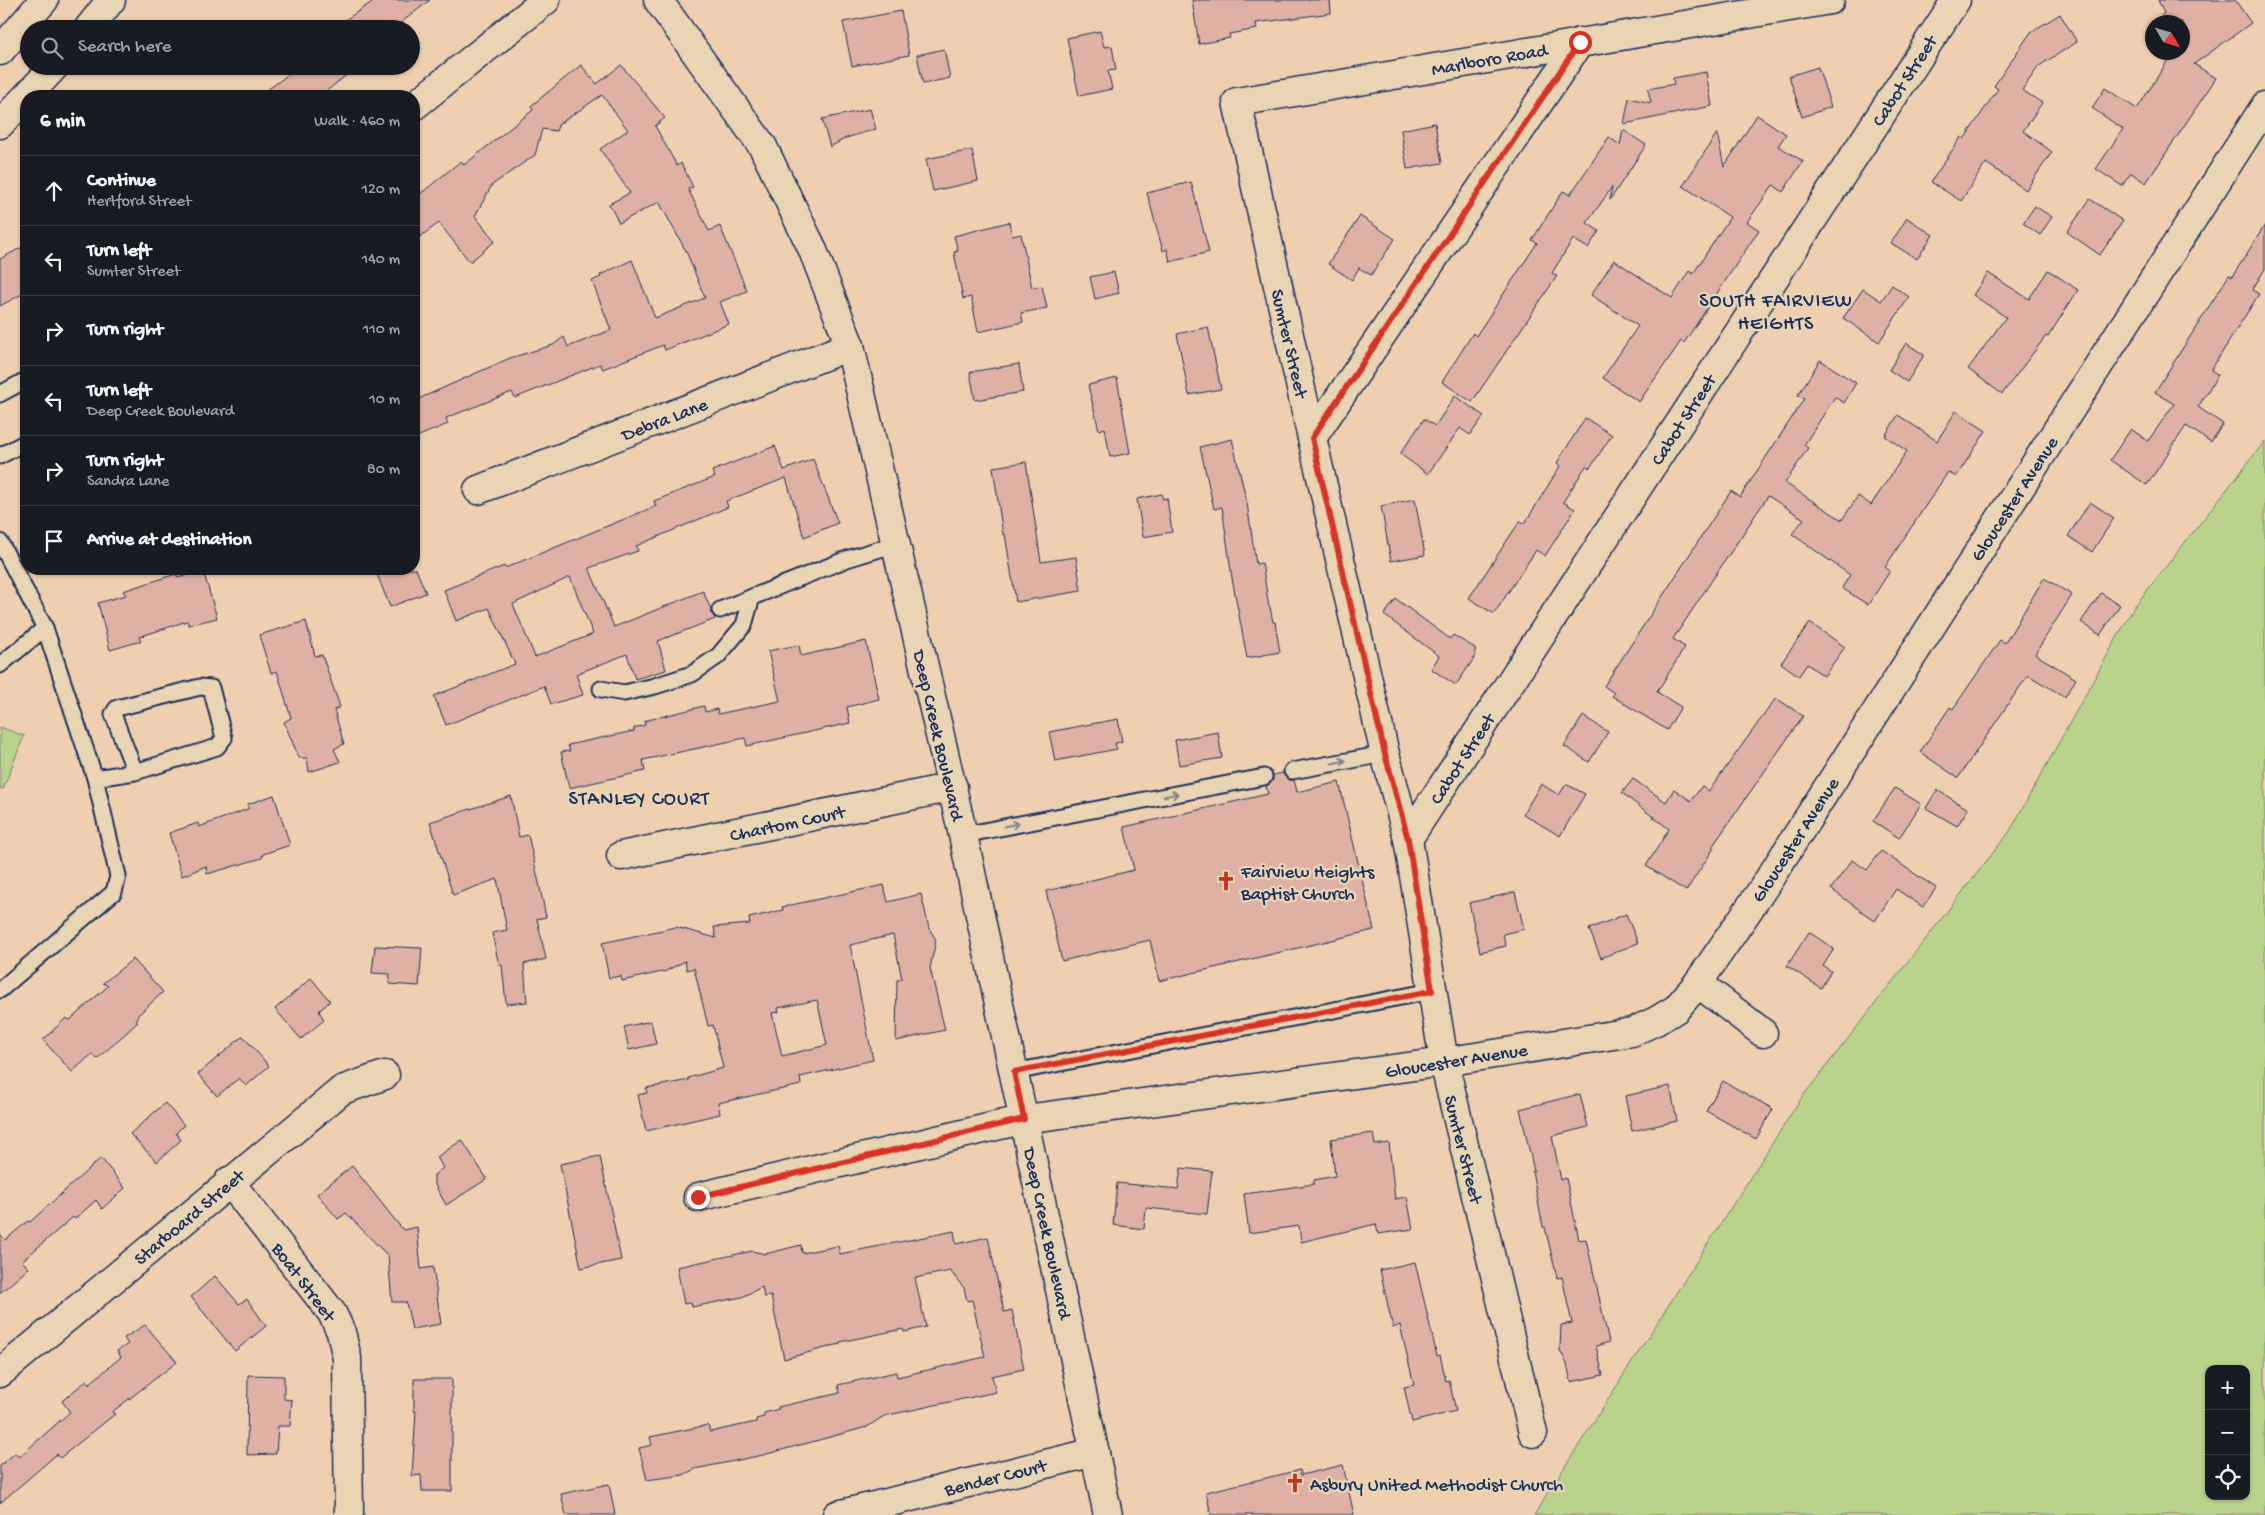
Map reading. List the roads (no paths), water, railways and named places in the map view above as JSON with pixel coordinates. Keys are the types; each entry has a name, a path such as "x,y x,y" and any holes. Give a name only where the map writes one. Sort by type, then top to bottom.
{"street":[{"path":"27,20 44,0"},
{"path":"95,20 111,0"},
{"path":"420,101 546,0"},
{"name":"Deep Creek Boulevard","path":"658,0 763,148 812,248 850,346 953,787 1108,1515"},
{"name":"Marlboro Road","path":"1237,102 1830,0"},
{"name":"Cabot Street","path":"1408,839 1956,0"},
{"path":"0,51 20,28"},
{"path":"1312,438 1580,42"},
{"path":"32,90 46,75"},
{"path":"0,124 20,102"},
{"name":"Sumter Street","path":"1237,102 1385,754 1408,839 1444,1062 1534,1434"},
{"name":"Gloucester Avenue","path":"698,1197 1024,1119 1444,1062 1632,1032 1656,1021 1676,1008 1698,983 1767,882 2265,106"},
{"name":"Debra Lane","path":"478,490 850,346"},
{"name":"Chartom Court","path":"621,856 953,787"},
{"path":"1698,983 1763,1033"},
{"name":"Starboard Street","path":"0,1373 229,1181 342,1090 385,1075"},
{"name":"Boat Street","path":"229,1181 332,1313 341,1332 347,1358 349,1515"},
{"name":"Bender Court","path":"837,1515 1095,1452"}],"lane":[{"path":"0,394 20,383"},
{"path":"0,456 20,445"},
{"path":"0,542 45,628 95,778 118,876 114,892 0,990"},
{"path":"720,610 847,559 896,544"},
{"path":"601,689 624,693 655,686 692,674 718,656 744,625 752,598"},
{"path":"0,664 45,628"},
{"path":"95,778 135,772 217,747 224,738 211,688 200,686 117,708 112,714 135,772"},
{"path":"1292,771 1385,754"},
{"path":"963,834 1264,777"},
{"path":"1014,1072 1432,991"}],"place":[{"name":"Fairview Heights Baptist Church","path":"1226,881"},
{"name":"Asbury United Methodist Church","path":"1295,1483"}],"district":[{"name":"SOUTH FAIRVIEW HEIGHTS","path":"1776,310"},
{"name":"STANLEY COURT","path":"639,797"}]}
